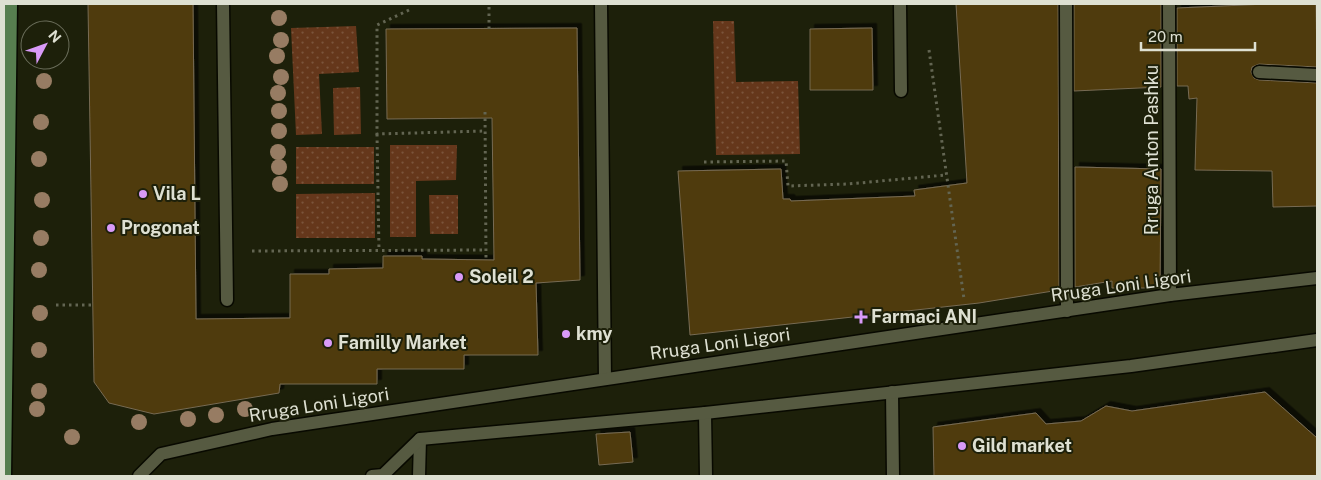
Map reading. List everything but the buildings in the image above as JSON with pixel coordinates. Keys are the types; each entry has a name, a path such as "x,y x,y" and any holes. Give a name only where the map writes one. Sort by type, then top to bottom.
{"main road":[{"path":"5,476 11,4"}],"street":[{"path":"223,4 227,300"},
{"path":"602,4 605,379"},
{"path":"900,4 901,92"},
{"path":"1066,4 1068,311"},
{"name":"Rruga Anton Pashku","path":"1169,4 1170,296"},
{"path":"1259,72 1317,75"},
{"name":"Rruga Loni Ligori","path":"139,476 161,454 272,429 1170,296 1317,278"},
{"path":"372,476 382,475 420,439 705,413 1131,366 1317,340"},
{"path":"892,392 893,476"},
{"path":"705,413 706,476"},
{"path":"419,476 420,439"}],"path":[{"path":"489,4 489,29"},
{"path":"379,252 377,25 410,10"},
{"path":"928,42 964,300"},
{"path":"485,112 486,260"},
{"path":"377,134 485,131"},
{"path":"704,162 786,161 788,186 848,184 946,175"},
{"path":"283,251 486,250"},
{"path":"56,305 92,305"}],"shaded area":[{"path":"713,21 734,21 736,82 798,81 800,154 716,155"},
{"path":"356,26 359,72 319,74 322,134 296,135 291,28"},
{"path":"360,87 361,134 334,135 333,88"},
{"path":"390,145 457,145 456,180 416,181 416,237 390,237"},
{"path":"296,147 374,147 374,184 296,184"},
{"path":"375,193 375,238 296,238 296,194"},
{"path":"429,195 458,195 458,234 430,234"}],"place":[{"name":"Vila L","path":"143,194"},
{"name":"Progonat","path":"111,228"},
{"name":"Soleil 2","path":"459,277"},
{"name":"Farmaci ANI","path":"861,317"},
{"name":"kmy","path":"566,334"},
{"name":"Familly Market","path":"328,343"},
{"name":"Gild market","path":"962,446"}]}
